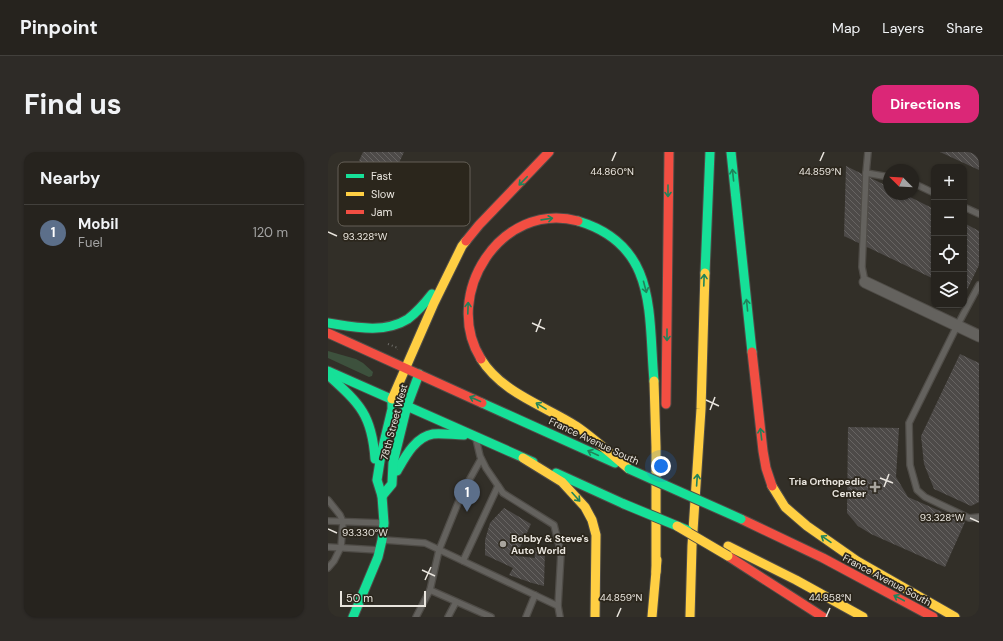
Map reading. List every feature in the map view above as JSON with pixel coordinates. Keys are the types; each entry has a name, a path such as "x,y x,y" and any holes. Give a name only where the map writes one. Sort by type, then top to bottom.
{"main road":[{"path":"328,323 375,329 394,326 406,321 425,303 450,270 462,246 479,225 524,180 548,152"},
{"path":"666,411 668,152"},
{"path":"690,617 692,546 701,409 710,152"},
{"path":"731,152 764,463 774,490 781,503 804,524 858,561 955,617"},
{"path":"629,469 577,427 496,378 485,365 478,353 468,328 467,313 470,287 481,263 495,245 505,237 530,223 546,218 571,219 583,222 603,231 629,252 637,265 644,284 649,305 655,404 656,572"},
{"name":"78th Street West","path":"353,617 371,576 382,540 384,523 382,496 377,480 381,455 392,409 392,399 450,270"},
{"name":"France Avenue South","path":"328,333 741,519 823,558 933,617"},
{"path":"328,371 624,504 728,546 800,581 863,617"},
{"name":"78th Street West","path":"392,484 393,463 407,406 419,374"},
{"path":"328,375 356,402 365,414 374,441 377,480"},
{"path":"382,496 392,484 402,460 410,449 427,436 440,434 473,436"},
{"path":"652,617 665,442"},
{"path":"523,458 562,482 585,507 592,520 596,534 595,617"},
{"path":"677,526 728,556 823,617"},
{"path":"692,546 700,588"}],"street":[{"path":"865,282 979,336"}],"lane":[{"path":"865,282 862,267 868,152"},
{"path":"866,173 883,176"},
{"path":"919,186 931,192"},
{"path":"967,208 979,214"},
{"path":"979,285 956,326 909,423 910,465 917,490 924,497 969,518 979,517"},
{"path":"473,436 481,459 503,493 554,525 561,553 558,606 560,617"},
{"path":"416,617 430,590 439,550 462,494 481,459"},
{"path":"462,561 498,486"},
{"path":"328,500 343,522 341,547 334,561 328,568"},
{"path":"328,521 384,523"},
{"path":"382,540 425,543 558,606"},
{"path":"328,547 380,550"},
{"path":"430,590 491,617"},
{"path":"526,617 535,595"},
{"path":"448,617 456,602"}],"green space":[{"path":"328,351 356,359 373,372 372,376 369,377 328,358"}],"building":[{"path":"363,152 404,152 399,162 359,161"},
{"path":"940,152 979,152 979,170"},
{"path":"846,166 883,184 883,200 916,200 931,208 931,278 844,236"},
{"path":"967,225 979,231 979,265 967,290"},
{"path":"960,354 979,363 979,502 971,506 934,489 924,464 921,436"},
{"name":"Tria Orthopedic Center","path":"848,427 899,428 896,477 908,497 965,522 945,567 871,534 858,526 847,513"},
{"name":"Bobby & Steve's Auto World","path":"504,508 531,524 516,556 535,558 534,548 545,548 544,586 509,575 513,568 485,555 485,540 490,523"}],"traffic: fast":[{"path":"705,273 710,152"},
{"path":"731,152 752,352"},
{"path":"578,221 604,232 623,247 636,264 644,284 648,307 654,381"},
{"path":"328,323 369,328 389,327 408,319 432,294"},
{"path":"328,371 533,462"},
{"path":"382,496 392,484 393,463 407,406 419,374"},
{"path":"328,375 348,394 362,411 371,431 375,459"},
{"path":"353,617 378,557 382,540 384,523 382,496 377,480 381,455 392,409 392,399"},
{"path":"482,403 615,463"},
{"path":"397,471 411,448 421,439 433,434 464,435"},
{"path":"629,469 741,519"},
{"path":"556,473 624,504"},
{"path":"624,504 687,530"}],"traffic: slow":[{"path":"392,399 434,303 462,246 466,241"},
{"path":"690,617 692,546 701,409 705,273"},
{"path":"481,359 490,371 512,390 576,426 629,469"},
{"path":"654,381 656,447 656,572"},
{"path":"523,458 562,482 585,507 592,520 596,535 595,617"},
{"path":"772,486 785,507 807,526 857,561 955,617"},
{"path":"677,526 728,556"},
{"path":"728,546 796,580 863,617"},
{"path":"652,617 657,560"}],"traffic: jam":[{"path":"466,241 479,225 549,152"},
{"path":"666,404 669,152"},
{"path":"481,359 471,334 468,307 474,282 486,258 503,239 525,225 550,218 578,221"},
{"path":"328,333 482,403"},
{"path":"752,352 763,451 766,468 772,486"},
{"path":"741,519 823,558 933,617"},
{"path":"728,556 823,617"}],"place":[{"name":"Tria Orthopedic Center","path":"875,487"},
{"name":"Mobil","path":"467,512"},
{"name":"Bobby & Steve's Auto World","path":"503,544"}]}
